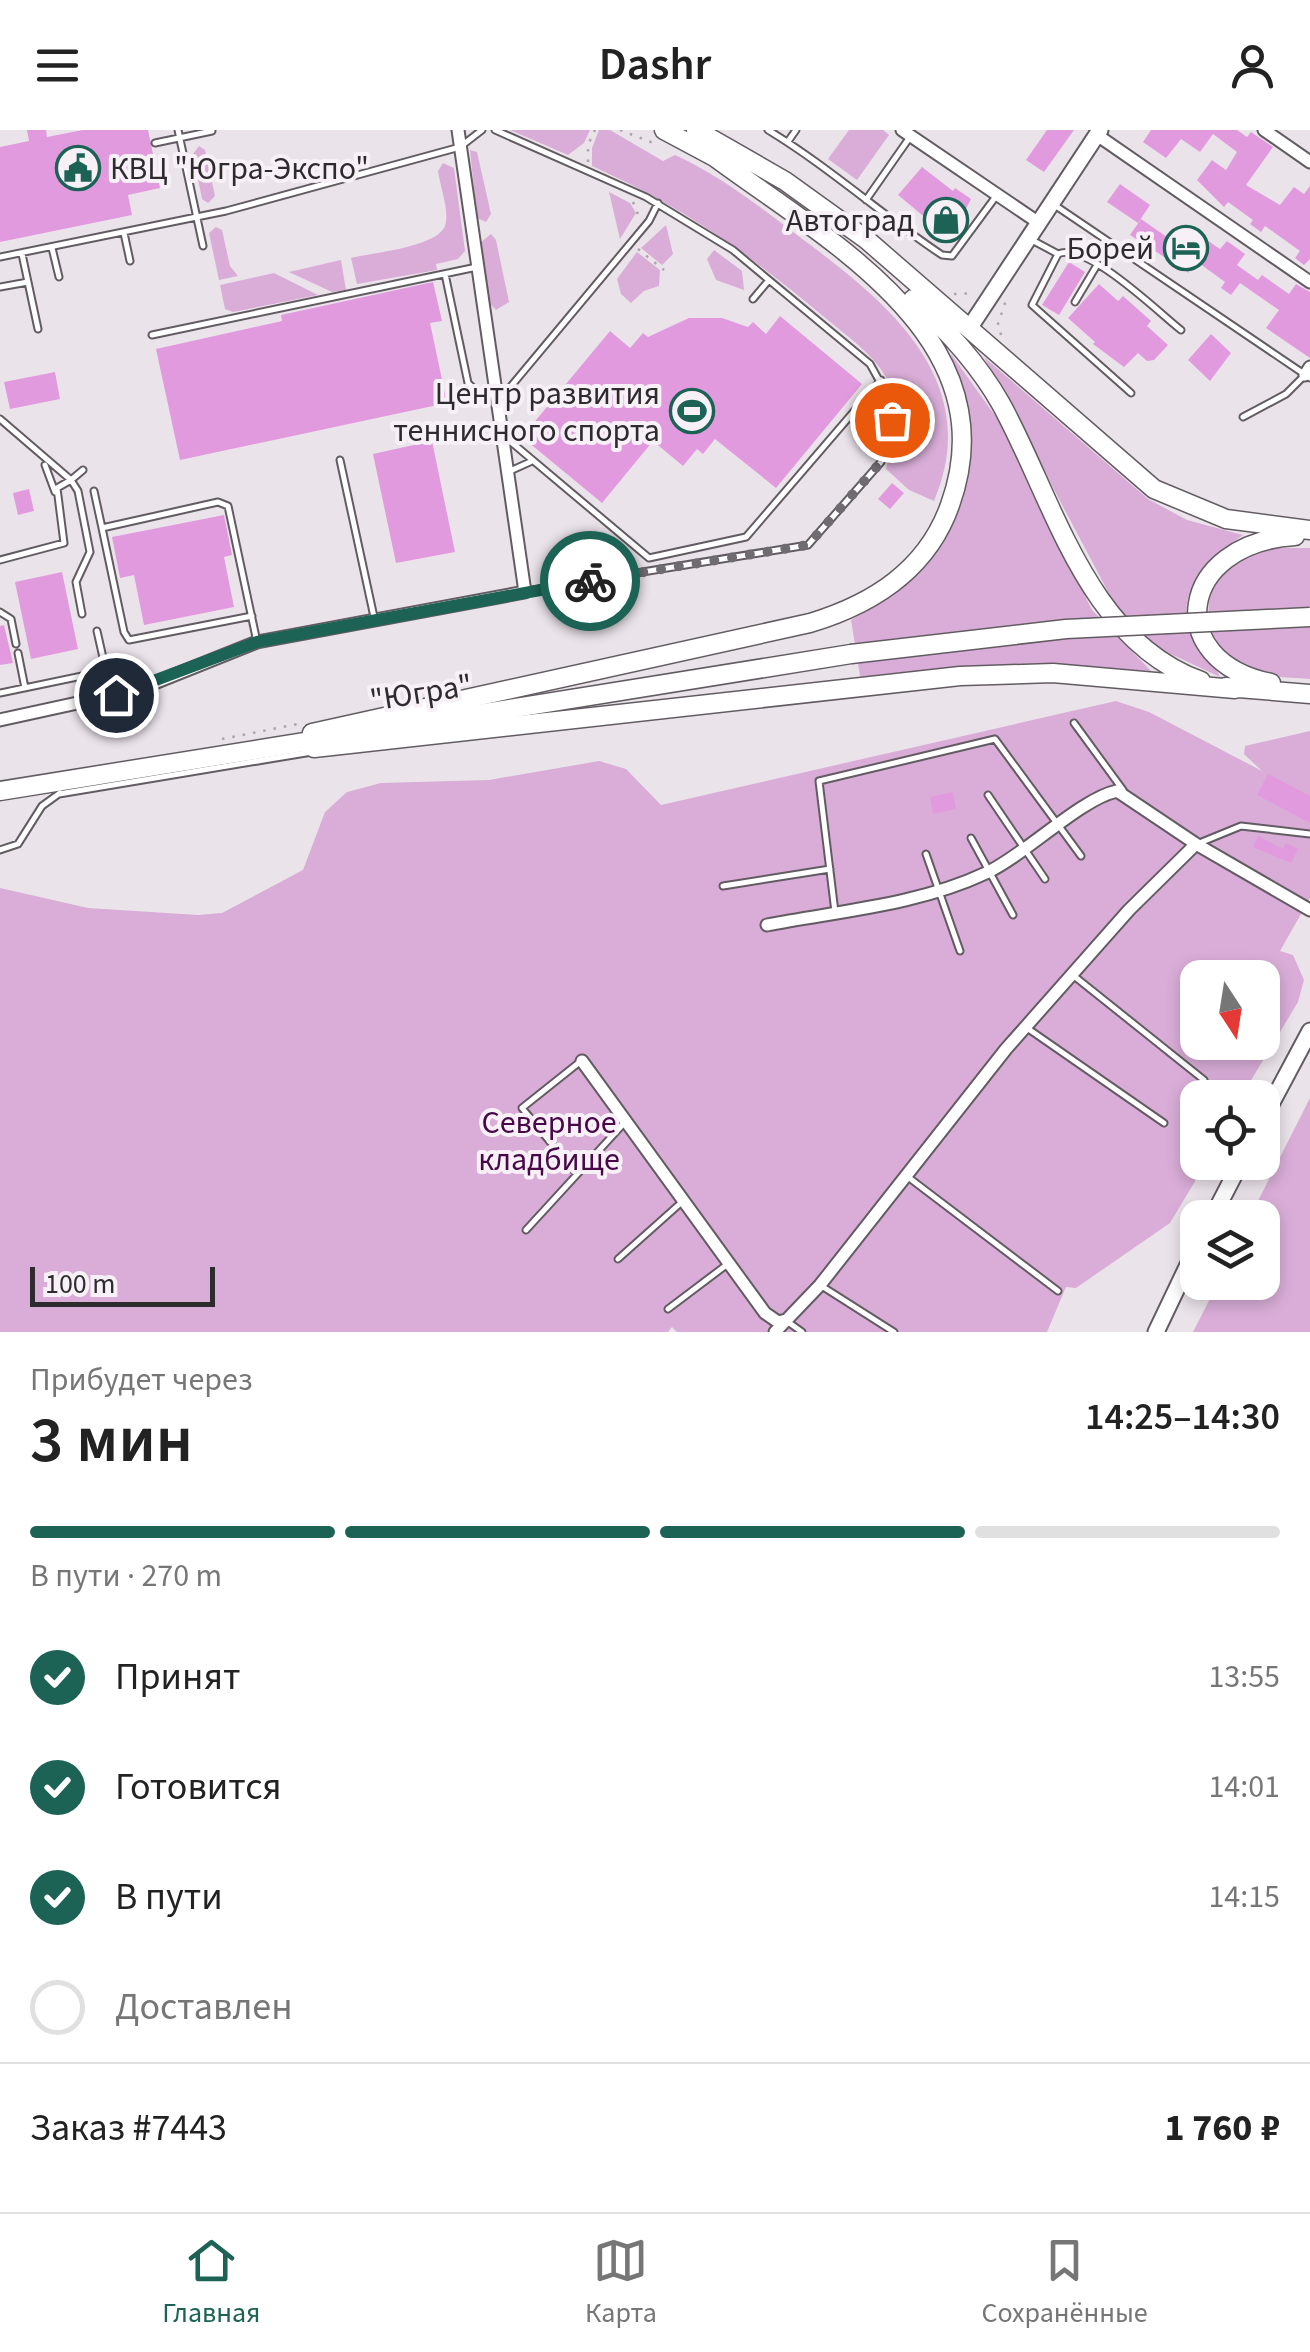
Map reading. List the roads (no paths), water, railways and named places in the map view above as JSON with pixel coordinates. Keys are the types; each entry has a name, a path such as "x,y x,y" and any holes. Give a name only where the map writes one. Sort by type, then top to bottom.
{"main road":[{"path":"664,130 712,155 856,251 1154,490 1226,519 1310,532"},
{"path":"696,130 830,212 963,334 1088,579 1115,621 1162,662 1202,681 1235,689"},
{"path":"963,334 1000,287 1098,132"},
{"path":"199,758 810,624 872,598 916,563 948,512 960,470 958,410 939,353 918,319 883,285 712,155"},
{"path":"1310,532 1234,550 1208,574 1199,608 1206,642 1228,668 1264,682 1310,692"},
{"name":"\"Югра\"","path":"0,790 851,654 1066,629 1310,617"},
{"path":"199,758 377,742 960,676 1054,673 1310,692"},
{"path":"1280,1088 1310,1032"},
{"path":"1156,1332 1180,1282"}],"street":[{"path":"0,720 116,695 257,642 525,592 458,130"},
{"path":"1264,130 1310,162"},
{"path":"1098,132 1310,282"},
{"path":"906,133 1039,223"},
{"path":"766,925 939,891 989,872 1110,793 1125,792 1196,844 1310,910"},
{"path":"775,1332 820,1285 1026,1028 1128,910 1196,844"},
{"path":"582,1061 765,1313 778,1322 786,1320"}],"lane":[{"path":"0,257 196,218 460,146 482,130"},
{"path":"495,130 658,203 733,250 864,359 881,380 892,420"},
{"path":"768,130 789,140 942,255 952,256 996,195"},
{"path":"789,140 796,130"},
{"path":"156,143 179,134 212,131"},
{"path":"866,200 906,133"},
{"path":"179,134 203,246"},
{"path":"445,274 468,383 496,399 506,394 631,243 658,203"},
{"path":"1052,204 1308,374 1286,394 1243,417"},
{"path":"124,233 130,262"},
{"path":"1030,238 1058,254 1072,252 1098,265 1181,330"},
{"path":"52,248 58,276"},
{"path":"22,254 38,330"},
{"path":"1058,254 1032,306 1132,393"},
{"path":"1076,302 1098,265"},
{"path":"152,335 478,266"},
{"path":"753,298 769,280"},
{"path":"0,287 28,282"},
{"path":"502,434 649,558 746,538 881,380"},
{"path":"525,592 808,545 881,462 892,420 890,410 880,404 857,407"},
{"path":"0,419 44,462 71,480 78,491 90,552 76,582 82,614"},
{"path":"340,460 375,620"},
{"path":"0,560 64,543 56,496 44,462"},
{"path":"508,476 518,464 533,462"},
{"path":"54,469 84,470 60,484 56,496"},
{"path":"94,491 124,632 130,640 252,616"},
{"path":"102,528 226,504 257,642"},
{"path":"0,612 11,619 16,644"},
{"path":"97,631 116,695"},
{"path":"18,652 26,688"},
{"path":"0,693 106,671"},
{"path":"1074,722 1125,792"},
{"path":"835,912 819,781 994,739 1081,856"},
{"path":"59,794 377,742"},
{"path":"0,850 18,844 42,806 59,794 114,772"},
{"path":"988,795 1045,879"},
{"path":"1196,844 1241,826 1310,834"},
{"path":"971,838 1013,915"},
{"path":"926,854 960,951"},
{"path":"724,886 830,868"},
{"path":"1074,976 1204,1080"},
{"path":"1026,1028 1164,1123"},
{"path":"576,1173 522,1108 572,1064 582,1061"},
{"path":"526,1230 627,1120"},
{"path":"908,1177 1058,1291"},
{"path":"618,1259 684,1201"},
{"path":"668,1309 728,1264"},
{"path":"820,1285 894,1332"},
{"path":"786,1320 802,1332"}],"place":[{"name":"КВЦ \"Югра-Экспо\"","path":"78,168"},
{"name":"Автоград","path":"946,220"},
{"name":"Борей","path":"1186,248"},
{"name":"Центр развития теннисного спорта","path":"692,411"}],"park label":[{"name":"Северное кладбище","path":"549,1140"}]}
